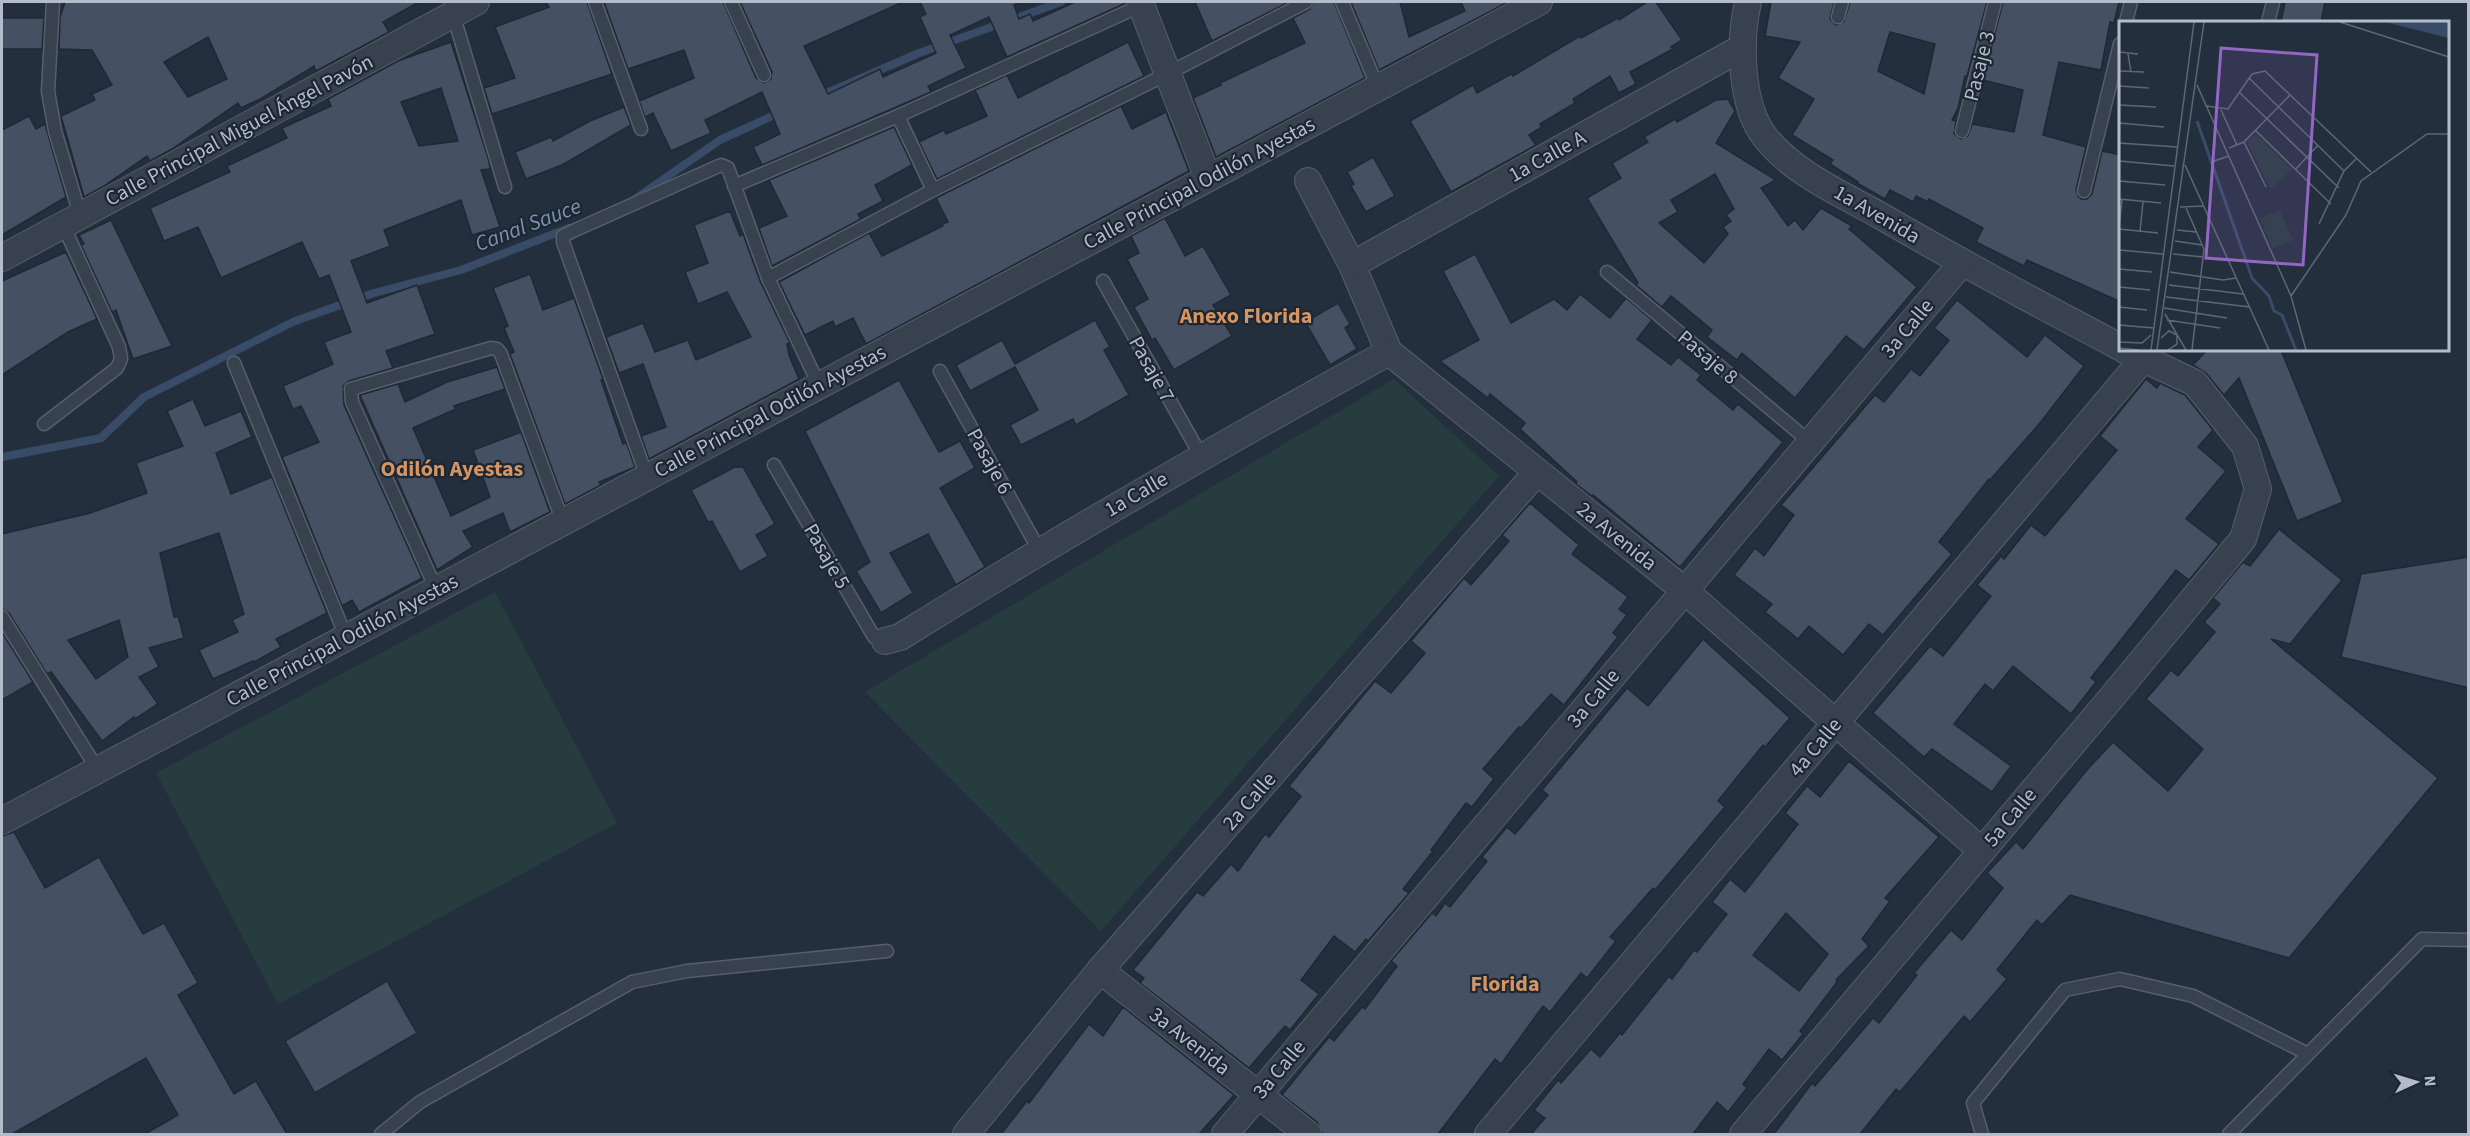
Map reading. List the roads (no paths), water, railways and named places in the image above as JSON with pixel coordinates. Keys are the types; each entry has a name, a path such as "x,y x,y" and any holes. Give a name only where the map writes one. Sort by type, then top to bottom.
{"street":[{"name":"Calle Principal Miguel Ángel Pavón","path":"2,258 476,2"},
{"name":"Calle Principal Odilón Ayestas","path":"2,821 1539,2"},
{"name":"1a Avenida","path":"1748,2 1742,25 1749,108 1764,136 1780,153 1809,175 1962,263 2119,346"},
{"path":"1141,3 1208,178"},
{"name":"1a Calle A","path":"1352,265 1743,47"},
{"name":"2a Avenida","path":"1308,181 1352,265 1389,352 1684,590 1982,851"},
{"name":"3a Calle","path":"1225,1134 1962,263"},
{"name":"1a Calle","path":"885,641 900,637 1040,550 1201,456 1389,352"},
{"name":"5a Calle","path":"1743,1134 2243,539 2258,489 2245,446 2195,383 2134,354"},
{"name":"4a Calle","path":"1488,1134 1835,724 2134,354"},
{"name":"2a Calle","path":"966,1134 1100,970 1538,472"},
{"name":"3a Avenida","path":"1100,970 1308,1134"}],"lane":[{"path":"44,424 117,368 121,360 119,347 72,220 55,131 48,91 53,2"},
{"path":"595,2 641,129"},
{"path":"731,2 764,75"},
{"path":"768,278 933,190 1306,2"},
{"path":"1342,2 1378,88"},
{"path":"1838,17 1842,2"},
{"name":"Pasaje 3","path":"1962,131 1995,2"},
{"path":"2126,21 2131,2"},
{"path":"2268,21 2273,2"},
{"path":"734,186 898,116 1141,3"},
{"path":"453,14 505,187"},
{"path":"2084,191 2119,52"},
{"path":"898,116 933,190"},
{"path":"647,477 563,242 563,236 721,165 728,168 768,278 819,385"},
{"name":"Pasaje 8","path":"1607,272 1810,442"},
{"name":"Pasaje 7","path":"1103,281 1201,456"},
{"path":"436,589 352,402 351,389 490,348 497,349 501,354 563,522"},
{"path":"234,363 346,638"},
{"name":"Pasaje 6","path":"940,372 1040,550"},
{"name":"Pasaje 5","path":"774,465 874,637 885,641"},
{"path":"2,617 98,770"},
{"path":"2229,1134 2422,939 2469,940"},
{"path":"380,1134 420,1102 632,982 687,971 887,951"},
{"path":"1982,1134 1973,1103 2065,990 2120,980 2193,996 2308,1054"}],"waterway":[{"name":"Canal Sauce","path":"820,96 919,53 1061,2"},
{"name":"Canal Sauce","path":"635,199 720,140 781,112"},
{"name":"Canal Sauce","path":"2,457 101,438 144,397 295,321 374,293 461,270 569,228"}],"district":[{"name":"Anexo Florida","path":"1246,316"},
{"name":"Odilón Ayestas","path":"452,469"},
{"name":"Florida","path":"1505,984"}]}
